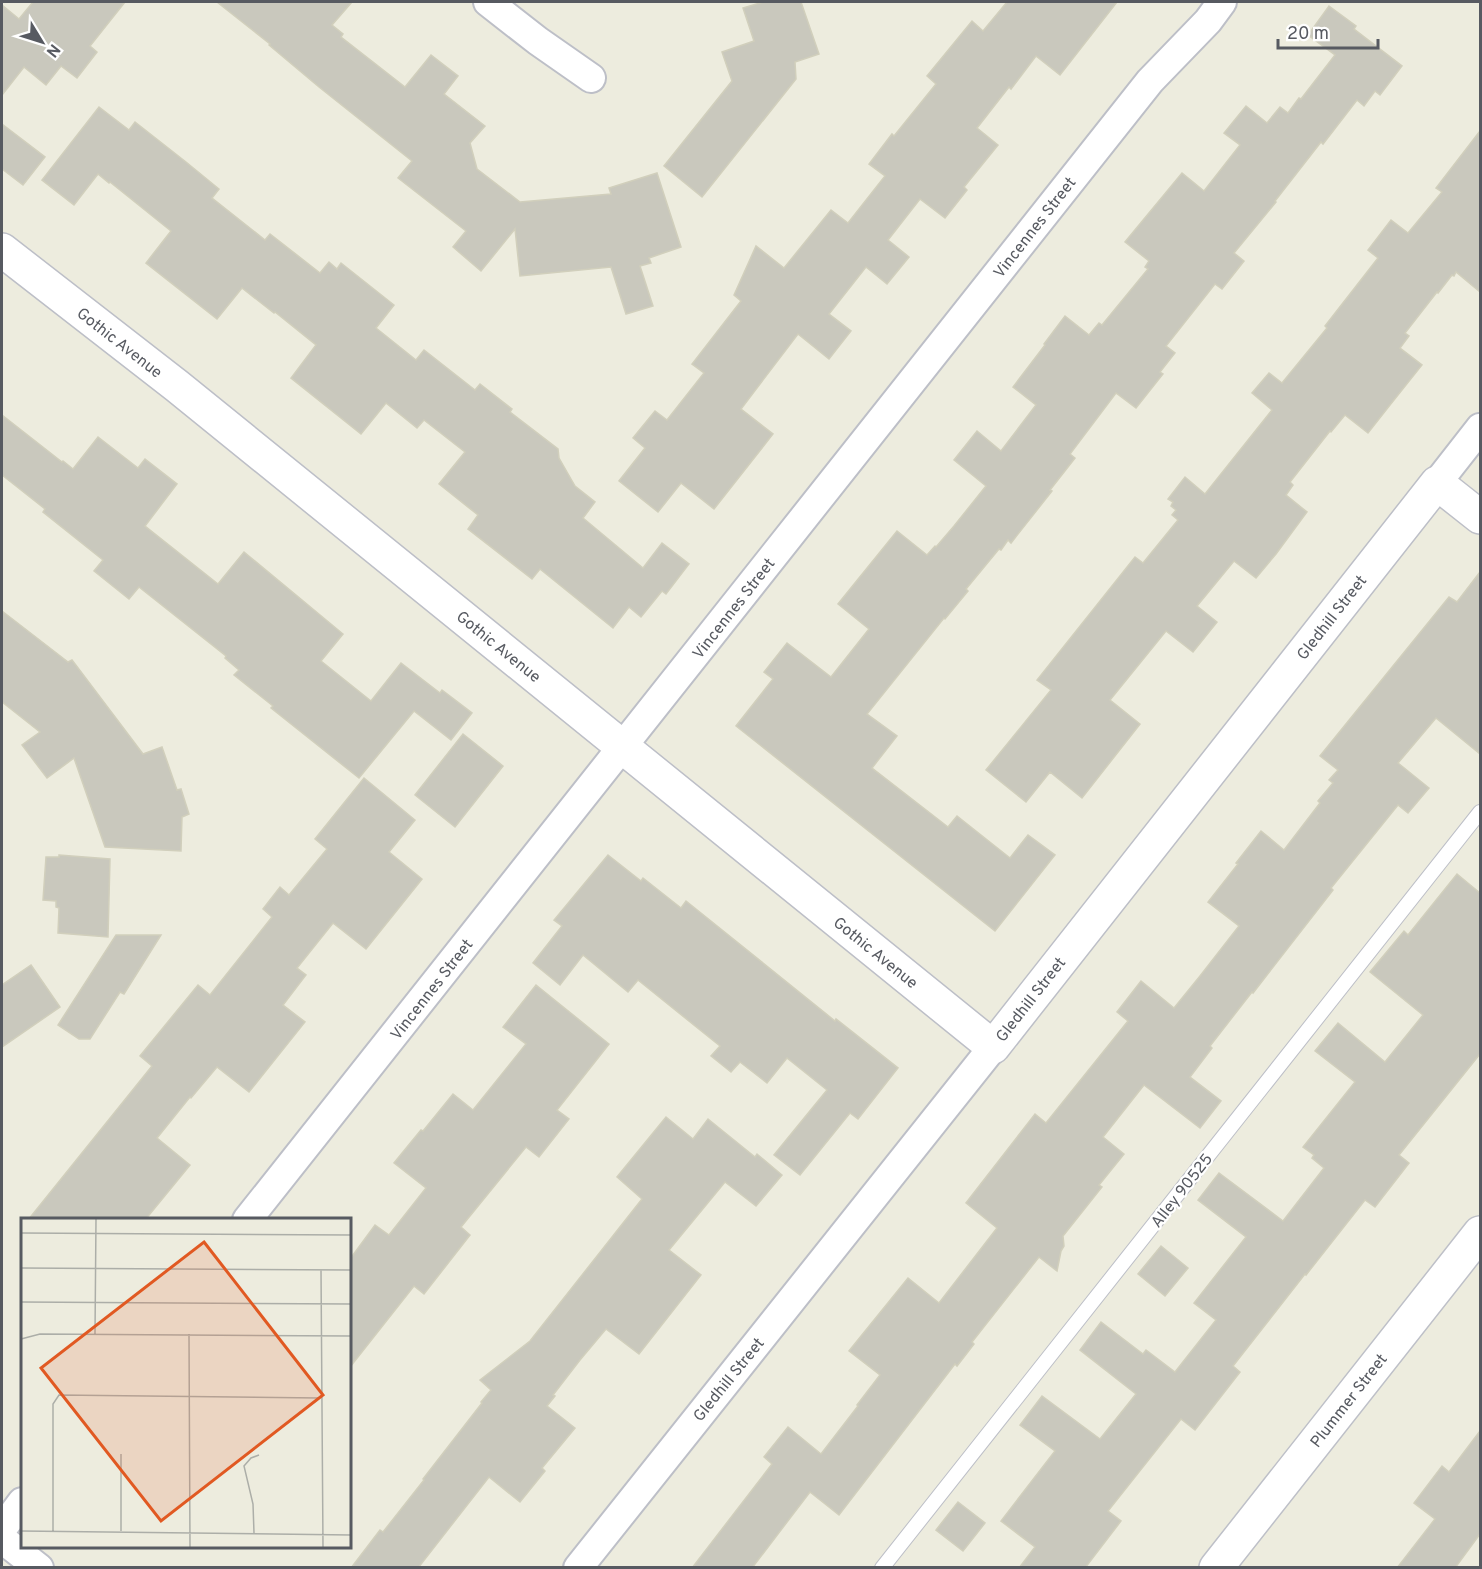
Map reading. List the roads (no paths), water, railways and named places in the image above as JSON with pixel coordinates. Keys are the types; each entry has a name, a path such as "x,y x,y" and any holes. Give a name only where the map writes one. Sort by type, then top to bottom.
{"street":[{"path":"488,2 591,78"},
{"name":"Vincennes Street","path":"249,1218 1150,81 1208,21 1222,2"},
{"name":"Gothic Avenue","path":"2,250 177,386 993,1047"},
{"name":"Gledhill Street","path":"578,1568 993,1047 1480,428"},
{"path":"1437,483 1480,517"},
{"name":"Plummer Street","path":"1216,1568 1480,1233"},
{"path":"2,1529 21,1503"},
{"path":"2,1539 39,1568"}],"lane":[{"name":"Alley 90525","path":"882,1568 1480,812"}]}
